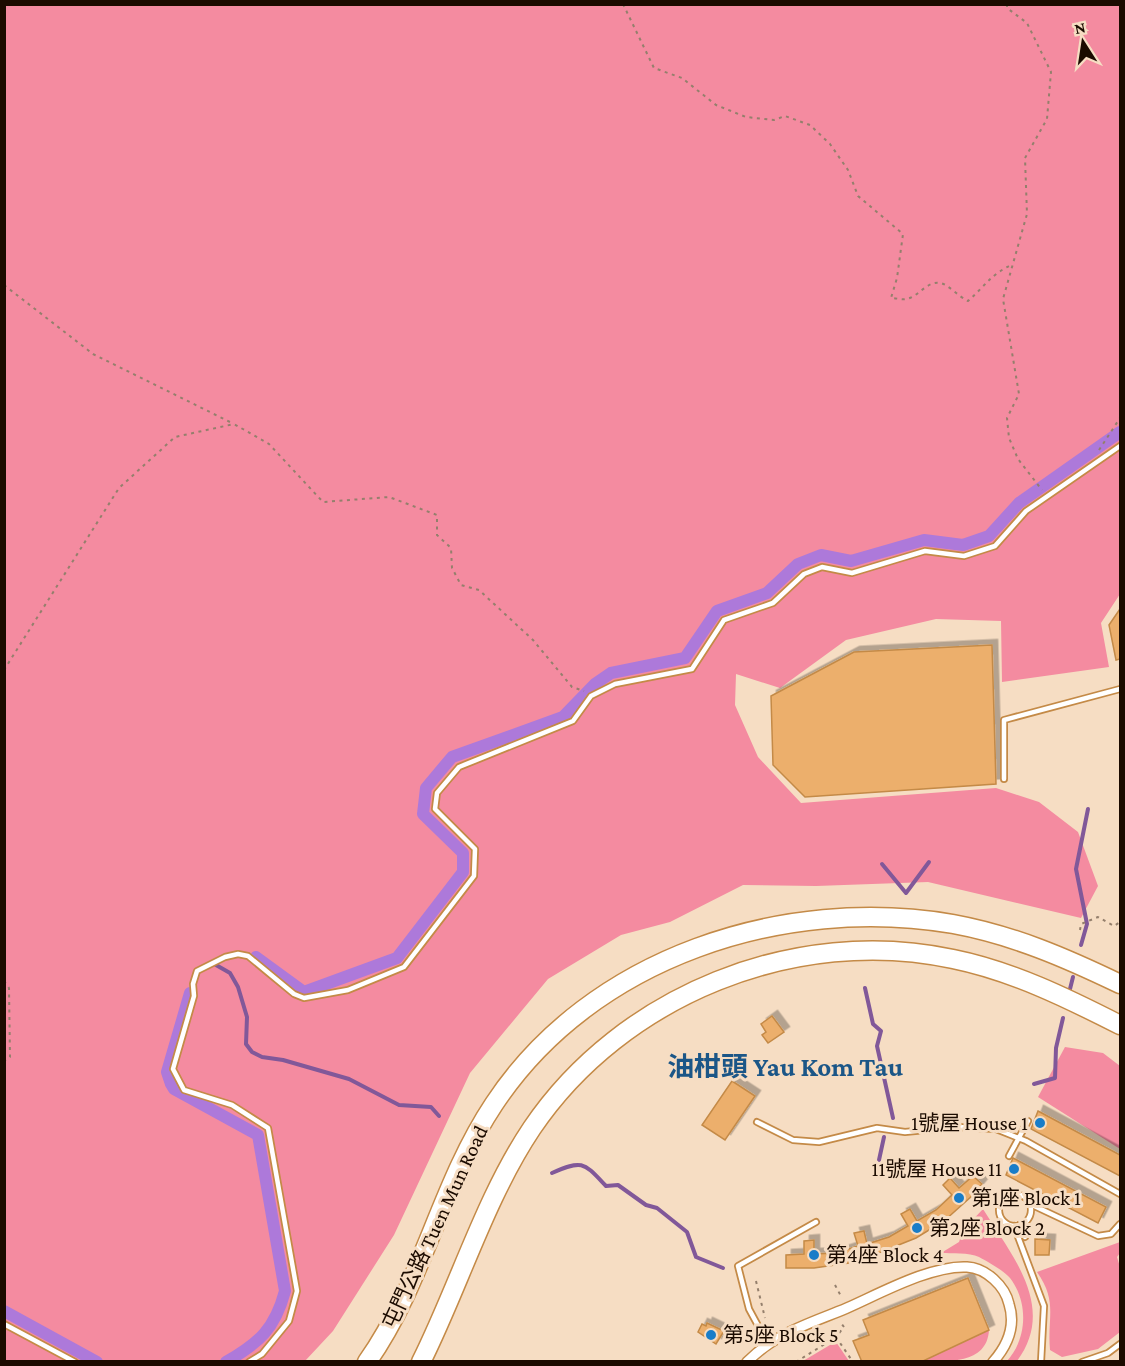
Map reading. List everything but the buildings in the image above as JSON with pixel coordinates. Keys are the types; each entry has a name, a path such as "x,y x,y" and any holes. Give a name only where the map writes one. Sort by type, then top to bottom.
{"highway":[{"name":"屯門公路 Tuen Mun Road","path":"367,1362 403,1300 460,1164 507,1085 538,1050 576,1016 616,987 654,966 706,944 767,927 834,918 887,917 946,923 1004,936 1048,951 1120,984"},
{"name":"屯門公路 Tuen Mun Road","path":"422,1362 502,1181 541,1115 585,1062 633,1025 680,997 734,974 800,957 833,952 904,952 951,958 986,967 1068,999 1120,1025"}],"street":[{"path":"747,1362 768,1344 785,1334 918,1278 967,1267 994,1279 1009,1302 1012,1315 1010,1334 1002,1351 993,1362"}],"lane":[{"path":"249,1362 262,1354 289,1321 297,1291 268,1128 232,1105 184,1090 173,1069 194,996 193,984 197,971 225,957 238,954 248,956 294,994 304,998 348,990 404,967 474,876 475,849 435,809 437,793 459,767 573,721 591,696 615,684 692,669 724,620 773,603 804,574 822,567 852,573 925,551 963,556 995,546 1026,511 1120,446"},
{"path":"1004,779 1004,720 1120,689"},
{"path":"1009,1156 1028,1121"},
{"path":"757,1122 793,1140 819,1142 887,1127 905,1132 957,1127 996,1129 1019,1138 1120,1194"},
{"path":"1025,1237 1016,1225 1001,1217 999,1207 1004,1198 1018,1194 1029,1204 1098,1236 1112,1234 1120,1224"},
{"path":"1016,1225 1030,1214 1029,1204"},
{"path":"768,1344 749,1309 738,1266 816,1222"},
{"path":"1016,1225 1044,1306 1041,1362"},
{"path":"4,1324 75,1362"},
{"path":"1086,1361 1108,1353 1120,1344"}],"path":[{"path":"623,4 654,68 682,78 716,105 746,117 774,120 785,116 810,125 830,144 848,170 858,196 903,234 897,278 891,298 907,299 929,284 938,282 946,285 956,296 968,301 985,286 993,273 1013,264"},
{"path":"1008,4 1007,8 1027,23 1051,72 1047,119 1025,158 1027,214 1003,299 1019,394 1006,418 1009,438 1018,459 1044,492"},
{"path":"4,285 93,354 234,424 269,444 323,502 389,497 437,515 437,535 451,548 452,568 461,585 479,590 533,640 572,687 582,690"},
{"path":"1096,454 1120,418"},
{"path":"4,669 119,488 176,436 234,424"},
{"path":"1080,930 1081,924 1086,924 1098,917 1114,926 1120,922"},
{"path":"4,981 9,988 10,1057 4,1061"},
{"path":"756,1281 765,1318"},
{"path":"835,1285 843,1300"},
{"path":"796,1362 836,1337 844,1327 842,1323"},
{"path":"836,1337 853,1362"}],"shaded area":[{"path":"5,5 1120,5 1120,594 1101,623 1109,667 1002,682 1001,621 936,619 846,640 780,688 736,674 735,705 758,757 801,803 996,788 1039,802 1078,832 1098,886 1081,918 928,882 816,886 743,885 670,922 621,935 548,979 470,1073 394,1235 333,1331 305,1361 5,1362"},
{"path":"1065,1047 1103,1053 1120,1066 1120,1149 1038,1097"},
{"path":"983,1209 1017,1264 1026,1282 1031,1302 1033,1321 1028,1341 1017,1361 1007,1361 1019,1342 1023,1309 1010,1278 975,1255 941,1253 959,1242 963,1230"},
{"path":"1120,1242 1120,1253 1117,1257 1120,1267 1120,1332 1098,1349 1062,1357 1050,1350 1050,1301 1037,1272"},
{"path":"989,1330 987,1341 981,1350 973,1355 953,1361 921,1362"},
{"path":"835,1342 849,1361 803,1361"}],"waterway":[{"path":"256,957 304,992 397,958 463,872 463,853 423,814 426,788 452,757 563,717 595,684 611,673 685,658 717,611 767,593 798,564 821,555 851,561 924,540 963,545 989,536 1019,503 1120,432"},
{"path":"1081,945 1087,924 1076,869 1088,809"},
{"path":"882,864 906,893 929,862"},
{"path":"216,965 230,973 238,987 247,1017 246,1044 252,1052 262,1057 283,1060 349,1079 399,1105 431,1107 439,1116"},
{"path":"1070,989 1073,977"},
{"path":"865,988 873,1024 881,1031 877,1046 893,1118"},
{"path":"190,993 167,1072 174,1089 258,1135 285,1291 276,1315 264,1334 226,1362"},
{"path":"1034,1084 1055,1078 1056,1048 1063,1018"},
{"path":"879,1160 884,1137"},
{"path":"552,1173 577,1165 593,1172 606,1186 618,1185 646,1205 657,1208 687,1232 696,1257 723,1268"},
{"path":"4,1311 97,1362"}],"place":[{"name":"1號屋 House 1","path":"1040,1123"},
{"name":"11號屋 House 11","path":"1014,1169"},
{"name":"第1座 Block 1","path":"959,1198"},
{"name":"第2座 Block 2","path":"917,1228"},
{"name":"第4座 Block 4","path":"814,1255"},
{"name":"第5座 Block 5","path":"711,1335"}],"district":[{"name":"油柑頭 Yau Kom Tau","path":"785,1067"}]}
